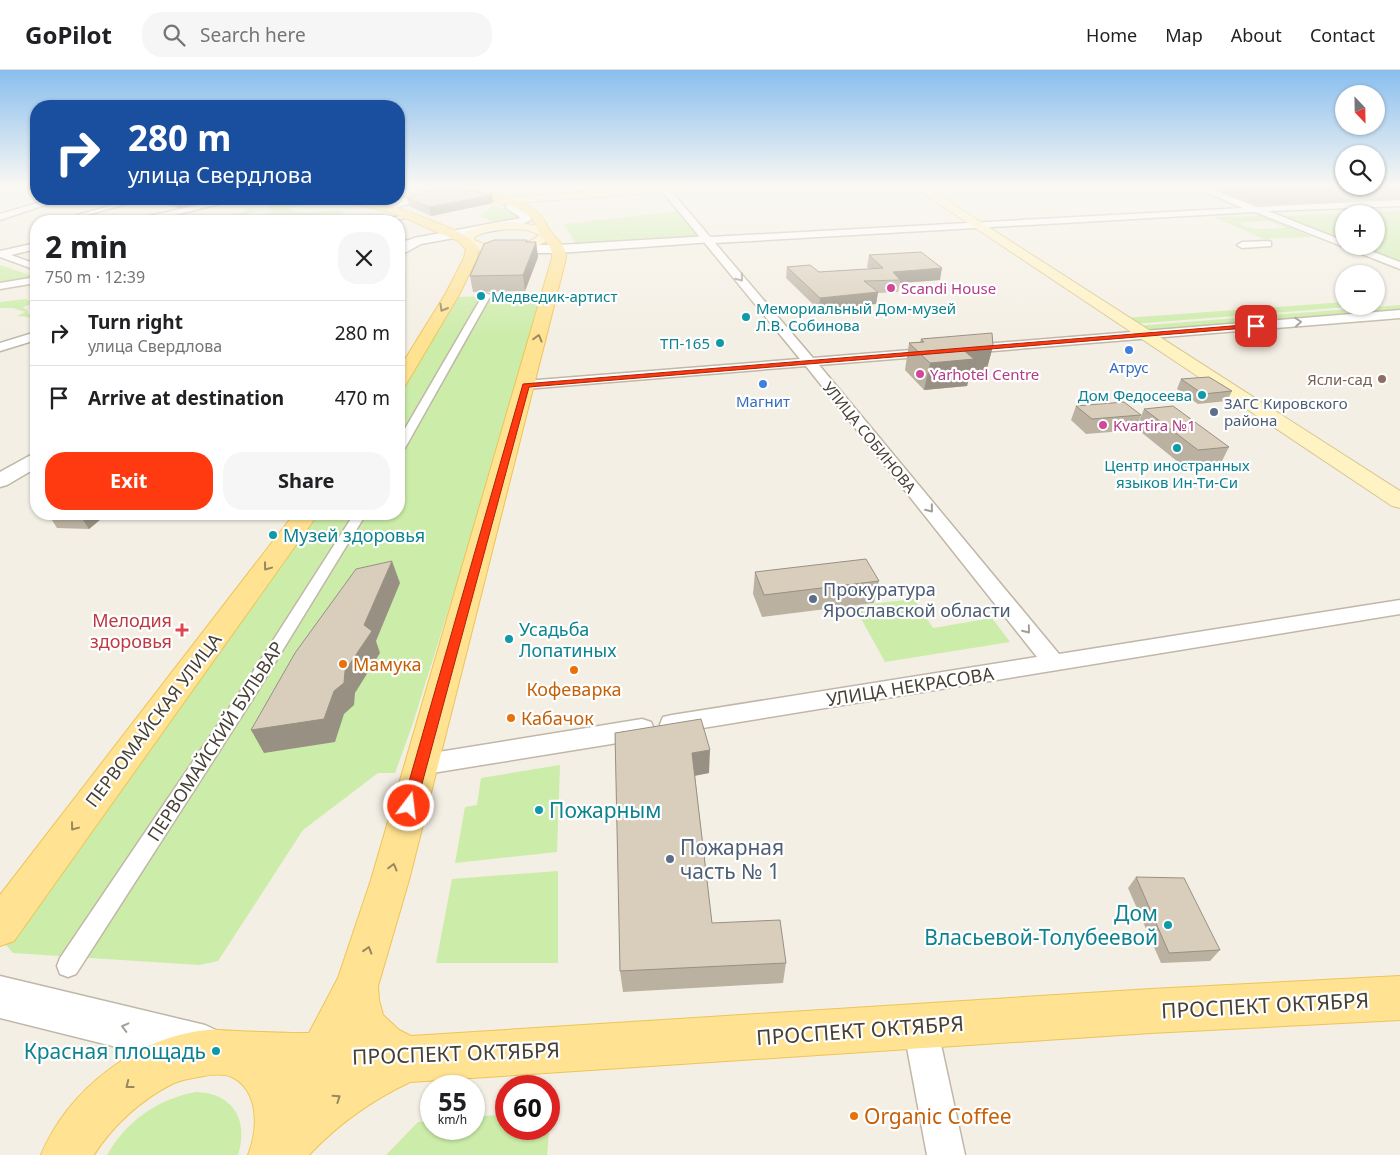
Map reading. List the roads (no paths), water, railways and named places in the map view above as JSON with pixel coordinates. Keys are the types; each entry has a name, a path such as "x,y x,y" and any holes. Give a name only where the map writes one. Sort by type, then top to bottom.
{"main road":[{"path":"459,238 469,243 493,248 530,245 544,238"},
{"path":"405,372 471,258 474,251 466,239 467,238"},
{"path":"276,1150 357,986 390,880 557,268 559,249 550,238"},
{"path":"997,238 1400,501"},
{"name":"ПЕРВОМАЙСКАЯ УЛИЦА","path":"0,927 302,520"},
{"path":"357,986 356,1005 362,1022 374,1040 388,1051 410,1059"},
{"name":"ПРОСПЕКТ ОКТЯБРЯ","path":"321,1056 410,1059 1151,1011 1400,998"},
{"path":"66,1155 96,1115 135,1080 176,1059 196,1053 321,1056"},
{"path":"229,1053 252,1062 266,1075 275,1093 279,1115 276,1150"},
{"path":"276,1150 329,1104 380,1072 410,1059"}],"street":[{"path":"405,249 426,238"},
{"path":"405,244 434,238"},
{"path":"493,248 559,249 751,238"},
{"path":"421,240 451,240 469,243"},
{"name":"УЛИЦА СОБИНОВА","path":"709,240 1054,663"},
{"path":"1242,245 1268,244"},
{"path":"0,254 30,247"},
{"path":"0,254 30,265"},
{"path":"1371,255 1400,266"},
{"path":"0,286 30,281"},
{"path":"405,438 487,294"},
{"path":"526,385 1400,314"},
{"path":"0,347 30,338"},
{"path":"0,481 30,464"},
{"name":"ПЕРВОМАЙСКИЙ БУЛЬВАР","path":"68,966 248,694 356,520"},
{"name":"УЛИЦА НЕКРАСОВА","path":"420,765 1400,607"},
{"path":"0,997 229,1053"},
{"path":"920,1026 946,1155"},
{"path":"53,1155 96,1115"}],"place":[{"name":"Scandi House","path":"891,288"},
{"name":"Медведик-артист","path":"481,296"},
{"name":"Мемориальный Дом-музей Л.В. Собинова","path":"746,317"},
{"name":"ТП-165","path":"720,343"},
{"name":"Атрус","path":"1129,350"},
{"name":"Yarhotel Centre","path":"920,374"},
{"name":"Ясли-сад","path":"1382,379"},
{"name":"Магнит","path":"763,384"},
{"name":"Дом Федосеева","path":"1202,395"},
{"name":"ЗАГС Кировского района","path":"1214,412"},
{"name":"Kvartira №1","path":"1103,425"},
{"name":"Центр иностранных языков Ин-Ти-Си","path":"1177,448"},
{"name":"Музей здоровья","path":"273,535"},
{"name":"Прокуратура Ярославской области","path":"813,599"},
{"name":"Мелодия здоровья","path":"182,630"},
{"name":"Усадьба Лопатиных","path":"509,639"},
{"name":"Мамука","path":"343,664"},
{"name":"Кофеварка","path":"574,670"},
{"name":"Кабачок","path":"511,718"},
{"name":"Пожарным","path":"539,810"},
{"name":"Пожарная часть № 1","path":"670,859"},
{"name":"Дом Власьевой-Толубеевой","path":"1168,925"},
{"name":"Красная площадь","path":"216,1051"},
{"name":"Organic Coffee","path":"854,1116"}]}
